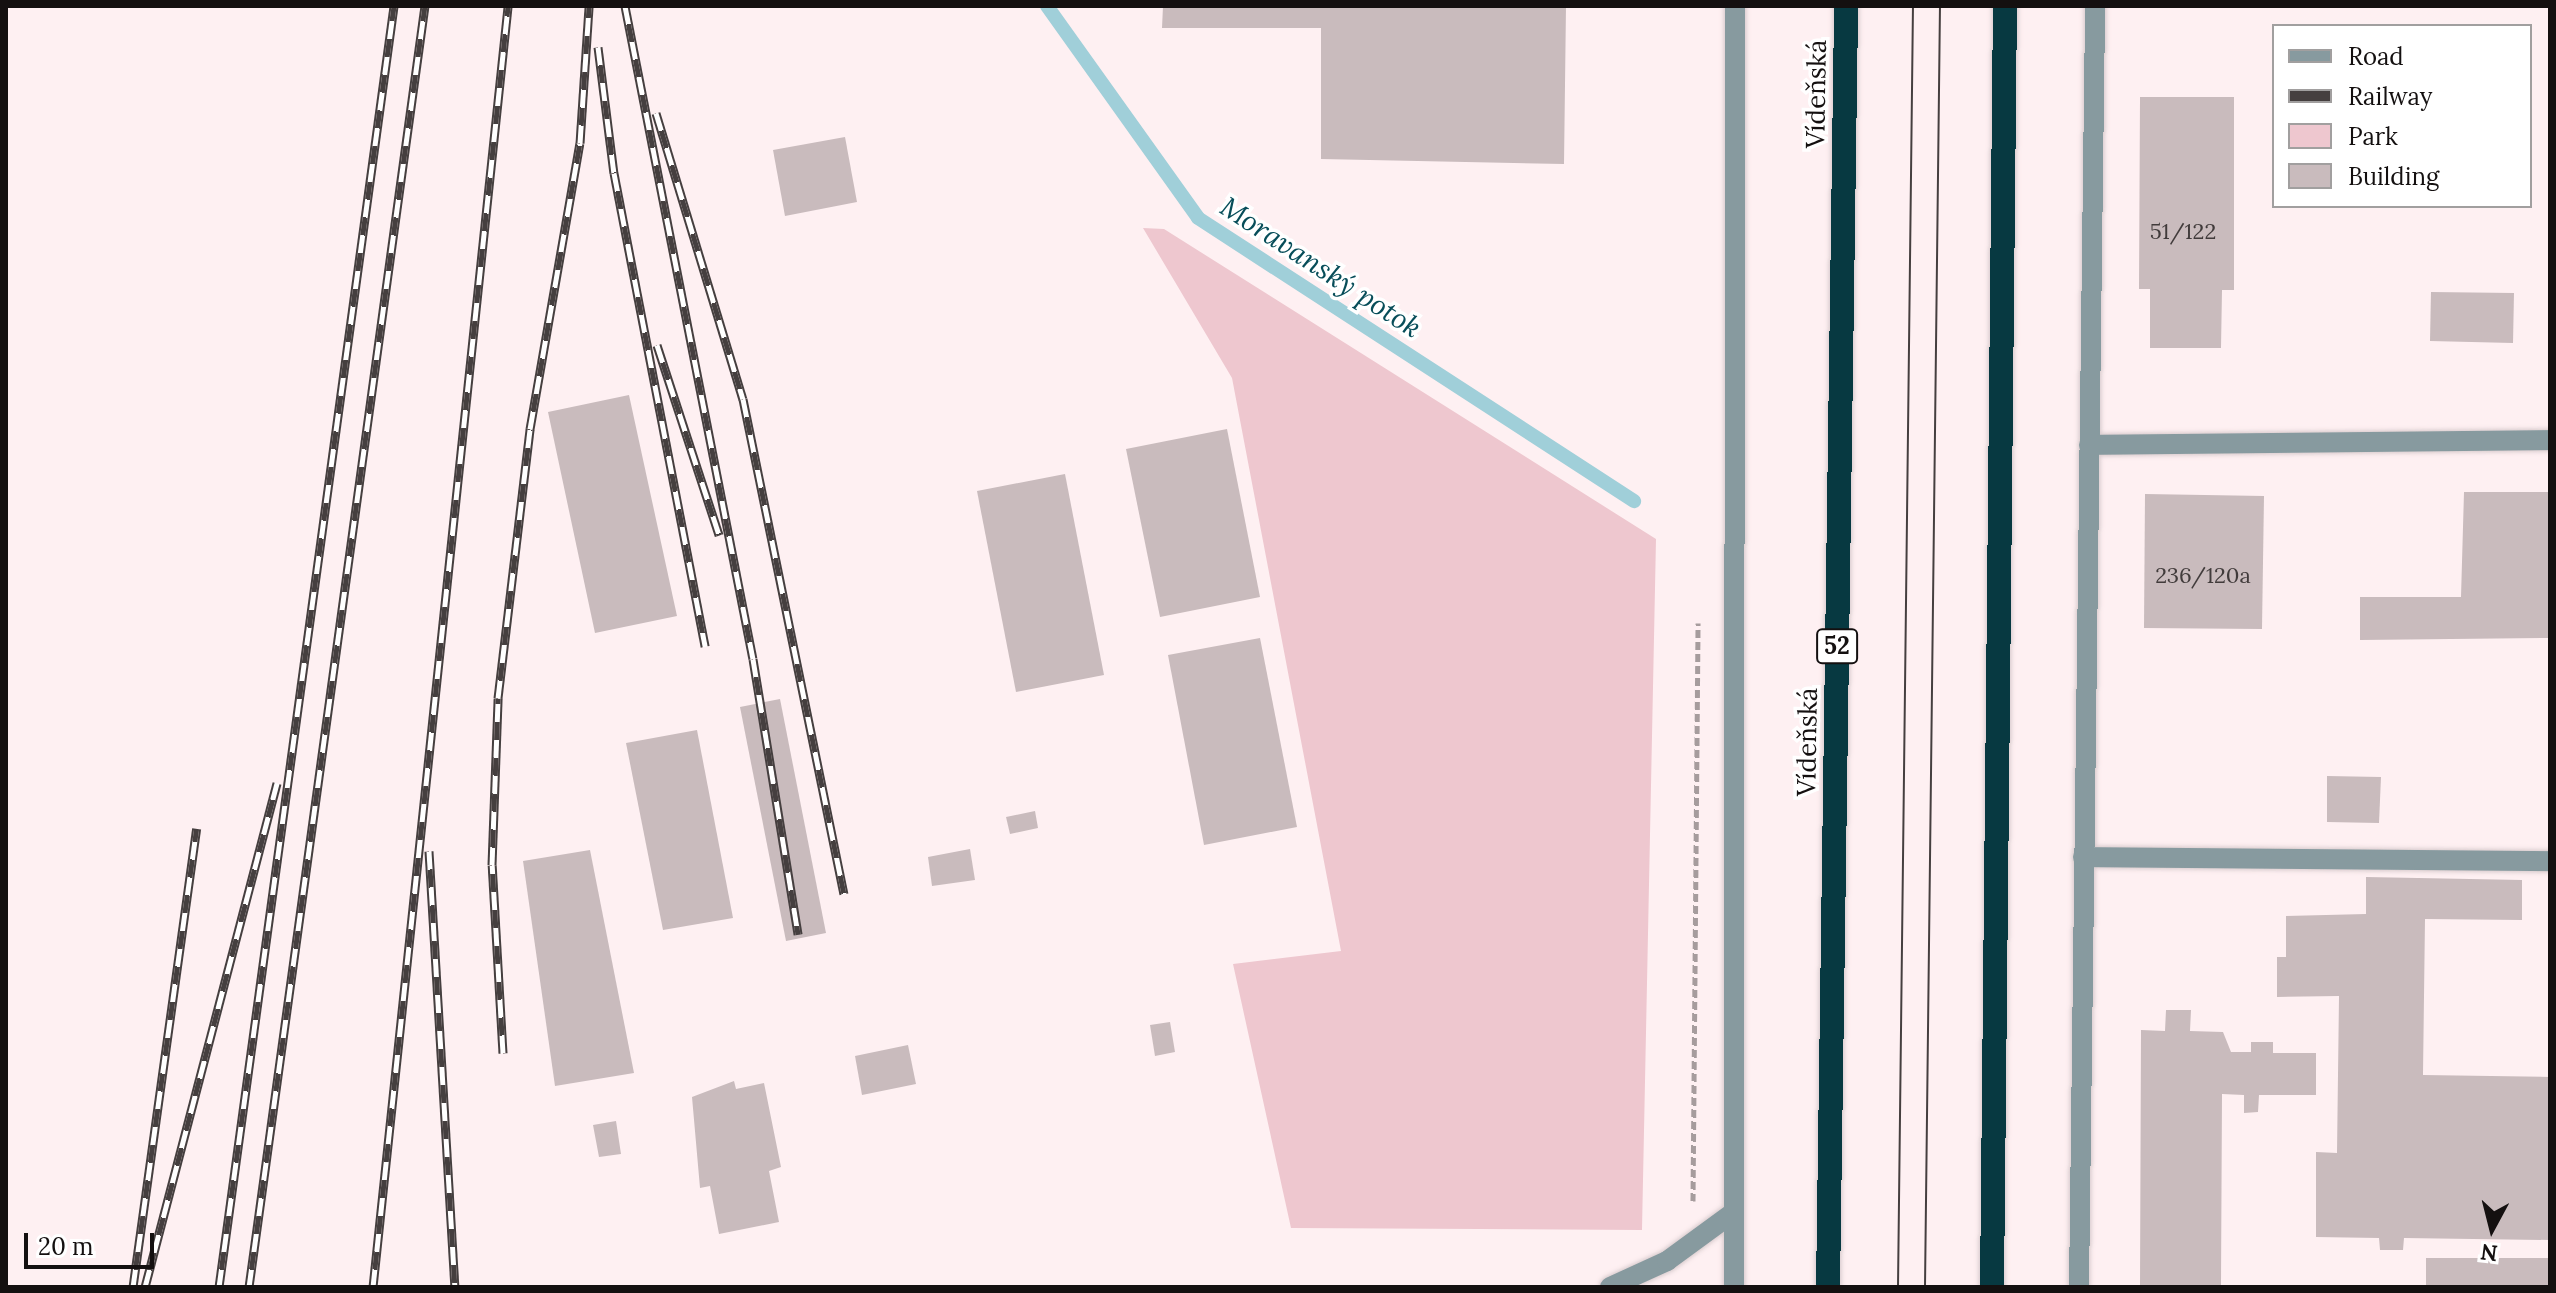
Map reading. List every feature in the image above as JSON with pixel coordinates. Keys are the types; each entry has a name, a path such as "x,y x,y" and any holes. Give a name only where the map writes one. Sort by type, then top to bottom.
{"highway":[{"name":"Vídeňská","path":"1828,1287 1846,6"},
{"path":"1992,1287 2005,6"}],"street":[{"path":"1734,1287 1735,6"},
{"path":"2079,1287 2095,6"},
{"path":"2089,445 2550,440"},
{"path":"2083,857 2550,861"},
{"path":"1610,1287 1692,1243 1734,1212"}],"path":[{"path":"1692,1243 1699,613"}],"green space":[{"path":"1143,228 1164,229 1656,539 1642,1230 1291,1228 1233,964 1341,951 1232,378"}],"building":[{"path":"1163,6 1566,6 1564,164 1321,159 1321,28 1162,28"},
{"path":"2140,97 2234,97 2234,290 2222,290 2221,348 2150,348 2150,289 2139,289"},
{"path":"845,137 857,202 785,216 773,150"},
{"path":"2431,292 2514,293 2513,343 2430,341"},
{"path":"629,395 677,616 595,633 548,412"},
{"path":"1227,429 1260,597 1160,617 1126,449"},
{"path":"1065,474 1104,675 1016,692 977,491"},
{"path":"2464,492 2550,492 2550,638 2360,640 2360,597 2461,597"},
{"path":"2145,494 2264,496 2262,629 2144,628"},
{"path":"1260,638 1297,827 1204,845 1168,655"},
{"path":"780,699 826,933 786,941 740,707"},
{"path":"697,730 733,918 663,930 626,743"},
{"path":"2327,776 2381,777 2379,823 2327,822"},
{"path":"1035,811 1038,828 1010,834 1006,817"},
{"path":"970,849 975,880 932,886 928,857"},
{"path":"590,850 634,1073 555,1086 523,861"},
{"path":"2366,877 2522,880 2522,920 2425,919 2423,1075 2550,1077 2550,1240 2404,1238 2403,1250 2380,1250 2379,1238 2316,1237 2316,1152 2337,1153 2339,996 2277,997 2277,957 2286,957 2286,916 2366,914"},
{"path":"2166,1010 2191,1010 2190,1031 2223,1032 2231,1052 2251,1052 2251,1042 2273,1042 2273,1053 2316,1053 2316,1095 2259,1095 2258,1112 2244,1113 2244,1095 2222,1094 2221,1287 2140,1287 2141,1030 2165,1031"},
{"path":"1170,1022 1175,1052 1155,1056 1150,1025"},
{"path":"908,1045 916,1084 862,1095 855,1056"},
{"path":"734,1081 736,1089 764,1083 781,1167 769,1171 779,1222 719,1234 710,1186 700,1188 692,1097"},
{"path":"616,1121 621,1154 599,1157 593,1125"},
{"path":"2426,1258 2550,1258 2550,1287 2426,1287"}],"waterway":[{"name":"Moravanský potok","path":"1047,6 1198,218 1634,501"}],"tram line":[{"path":"1898,1287 1913,6"},
{"path":"1925,1287 1940,6"}],"railway":[{"path":"219,1287 394,6"},
{"path":"249,1287 425,6"},
{"path":"373,1287 508,6"},
{"path":"503,1053 492,865 498,698 530,429 580,143 589,6"},
{"path":"625,6 753,659 798,934"},
{"path":"598,47 614,173 705,646"},
{"path":"656,113 743,399 844,894"},
{"path":"657,345 719,535"},
{"path":"145,1287 277,783"},
{"path":"133,1287 197,828"},
{"path":"429,851 455,1287"}]}
